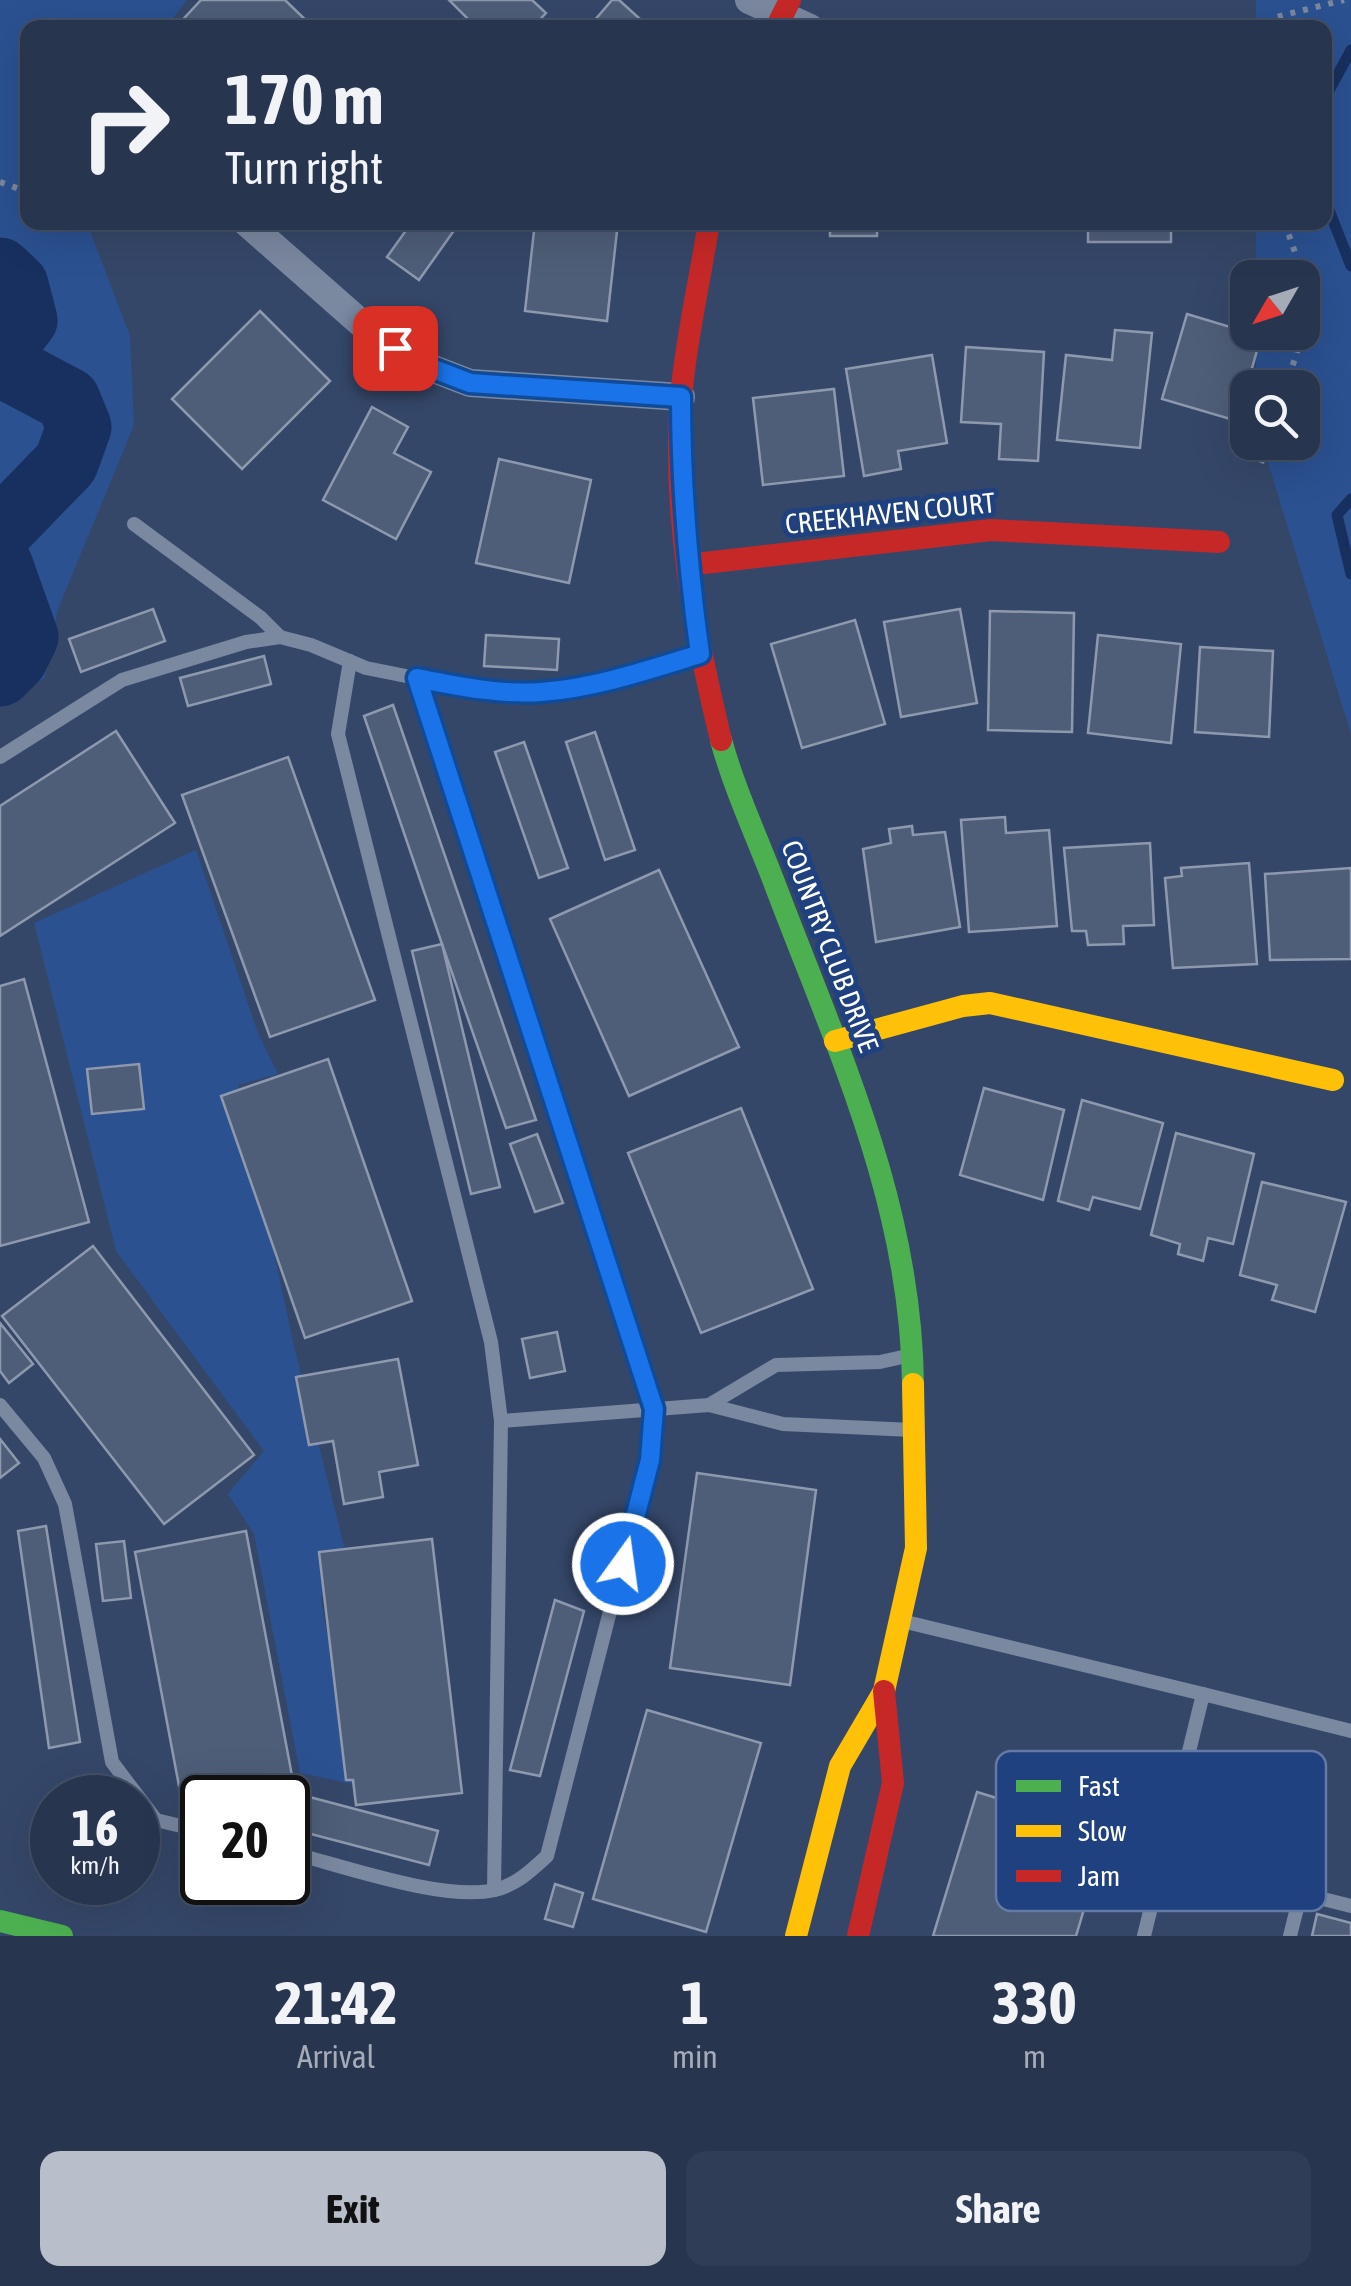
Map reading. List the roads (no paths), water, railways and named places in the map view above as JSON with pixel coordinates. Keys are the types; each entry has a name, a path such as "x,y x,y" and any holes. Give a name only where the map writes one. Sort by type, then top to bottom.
{"street":[{"path":"748,0 782,15"},
{"path":"255,230 371,332 418,363 470,383 681,397"},
{"name":"COUNTRY CLUB DRIVE","path":"707,230 681,397 681,486 700,654 726,758 866,1124 892,1207 907,1282 916,1431 916,1548 884,1691 840,1766 846,1860 858,1936"},
{"name":"CREEKHAVEN COURT","path":"688,565 991,530 1220,542"},
{"path":"834,1041 963,1006 990,1003 1333,1080"},
{"name":"COUNTRY CLUB DRIVE","path":"796,1936 893,1783 884,1691"},
{"path":"0,1920 62,1936"}],"lane":[{"path":"134,524 261,618 280,637 417,678 466,688 540,692 614,680 700,654"},
{"path":"0,757 122,680 246,642 280,637"},
{"path":"350,661 338,734 491,1342 501,1421 494,1890"},
{"path":"310,1857 442,1890 494,1890 524,1877 547,1856 650,1460 654,1409 417,678"},
{"path":"710,1405 776,1365 880,1362 913,1354"},
{"path":"0,1405 44,1458 65,1504 112,1762 156,1820 180,1826"},
{"path":"501,1421 710,1405 783,1424 916,1431"},
{"path":"900,1621 1351,1731"},
{"path":"1189,1751 1203,1694"},
{"path":"1326,1900 1351,1906"},
{"path":"1144,1936 1150,1911"},
{"path":"1290,1936 1295,1911"}],"waterway":[{"path":"1332,85 1351,50"},
{"path":"1332,218 1351,266"},
{"path":"0,270 16,285 25,320 3,348 4,366 68,400 79,427 66,463 0,531"},
{"path":"1351,499 1337,515 1351,574"},
{"path":"0,564 26,637 15,659 0,674"}]}
